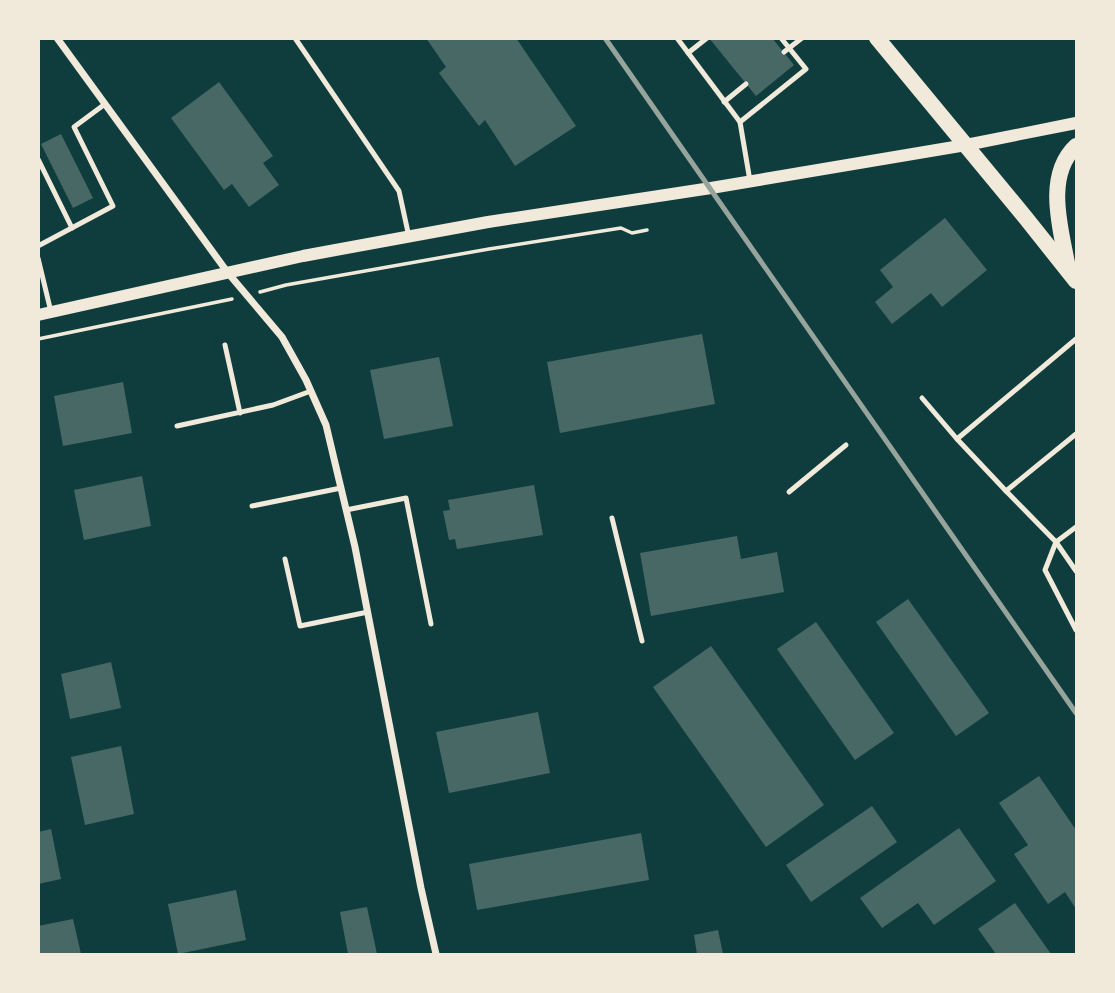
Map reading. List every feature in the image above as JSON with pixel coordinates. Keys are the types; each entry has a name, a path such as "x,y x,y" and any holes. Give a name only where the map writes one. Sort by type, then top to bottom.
{"main road":[{"path":"877,38 1072,276"},
{"path":"1072,276 1058,197 1062,164 1076,146"}],"street":[{"path":"57,38 228,273 282,337 306,380 326,425 368,612 436,954"},
{"path":"45,314 303,256 502,220 966,145 1076,123"}],"lane":[{"path":"295,38 399,191 409,237"},
{"path":"677,38 740,122 750,181"},
{"path":"688,53 707,38"},
{"path":"740,122 806,69 786,50 781,38"},
{"path":"786,50 802,38"},
{"path":"724,102 746,84"},
{"path":"38,247 113,206 74,127 106,104"},
{"path":"38,159 72,228"},
{"path":"38,258 45,314"},
{"path":"957,439 1076,339"},
{"path":"225,345 240,413"},
{"path":"177,426 273,405 311,391"},
{"path":"922,398 957,439 1056,542 1076,571"},
{"path":"1006,491 1076,434"},
{"path":"789,492 846,445"},
{"path":"252,506 341,488"},
{"path":"346,510 406,498 430,624"},
{"path":"612,518 642,641"},
{"path":"1076,527 1056,542 1045,569 1076,629"},
{"path":"285,559 300,625 368,612"}],"path":[{"path":"464,254 621,228 632,233 647,230"}],"building":[{"path":"426,38 516,38 576,126 515,166 485,120 479,126 439,73 446,67"},
{"path":"709,38 772,38 794,65 756,96"},
{"path":"219,82 273,156 263,163 279,185 249,207 232,184 224,190 171,118"},
{"path":"61,134 93,198 73,208 41,144"},
{"path":"945,218 987,270 942,307 931,293 892,324 875,302 893,287 880,270"},
{"path":"702,334 715,404 560,433 547,362"},
{"path":"439,357 453,426 384,439 370,370"},
{"path":"123,382 132,433 63,446 54,396"},
{"path":"142,476 151,526 84,540 74,490"},
{"path":"534,485 543,535 457,549 455,539 449,540 443,511 450,510 448,500"},
{"path":"737,536 741,559 777,552 784,592 651,616 640,553"},
{"path":"908,599 989,713 956,736 876,622"},
{"path":"816,622 894,733 855,760 777,649"},
{"path":"711,646 824,805 766,847 653,687"},
{"path":"111,662 121,708 70,719 61,674"},
{"path":"538,712 550,773 449,793 436,732"},
{"path":"121,746 134,814 85,825 71,757"},
{"path":"1039,776 1076,830 1076,909 1065,892 1048,904 1014,854 1028,845 999,803"},
{"path":"872,806 897,842 811,902 786,865"},
{"path":"959,828 996,881 934,925 918,903 882,928 860,898"},
{"path":"51,829 61,879 38,884 38,832"},
{"path":"641,833 649,880 477,910 469,864"},
{"path":"236,890 246,940 178,954 168,904"},
{"path":"1015,903 1051,954 996,954 978,929"},
{"path":"367,907 377,954 348,954 340,912"},
{"path":"73,919 81,954 38,954 38,926"},
{"path":"718,930 723,954 697,954 694,935"}],"railway":[{"path":"605,38 1076,713"}]}
